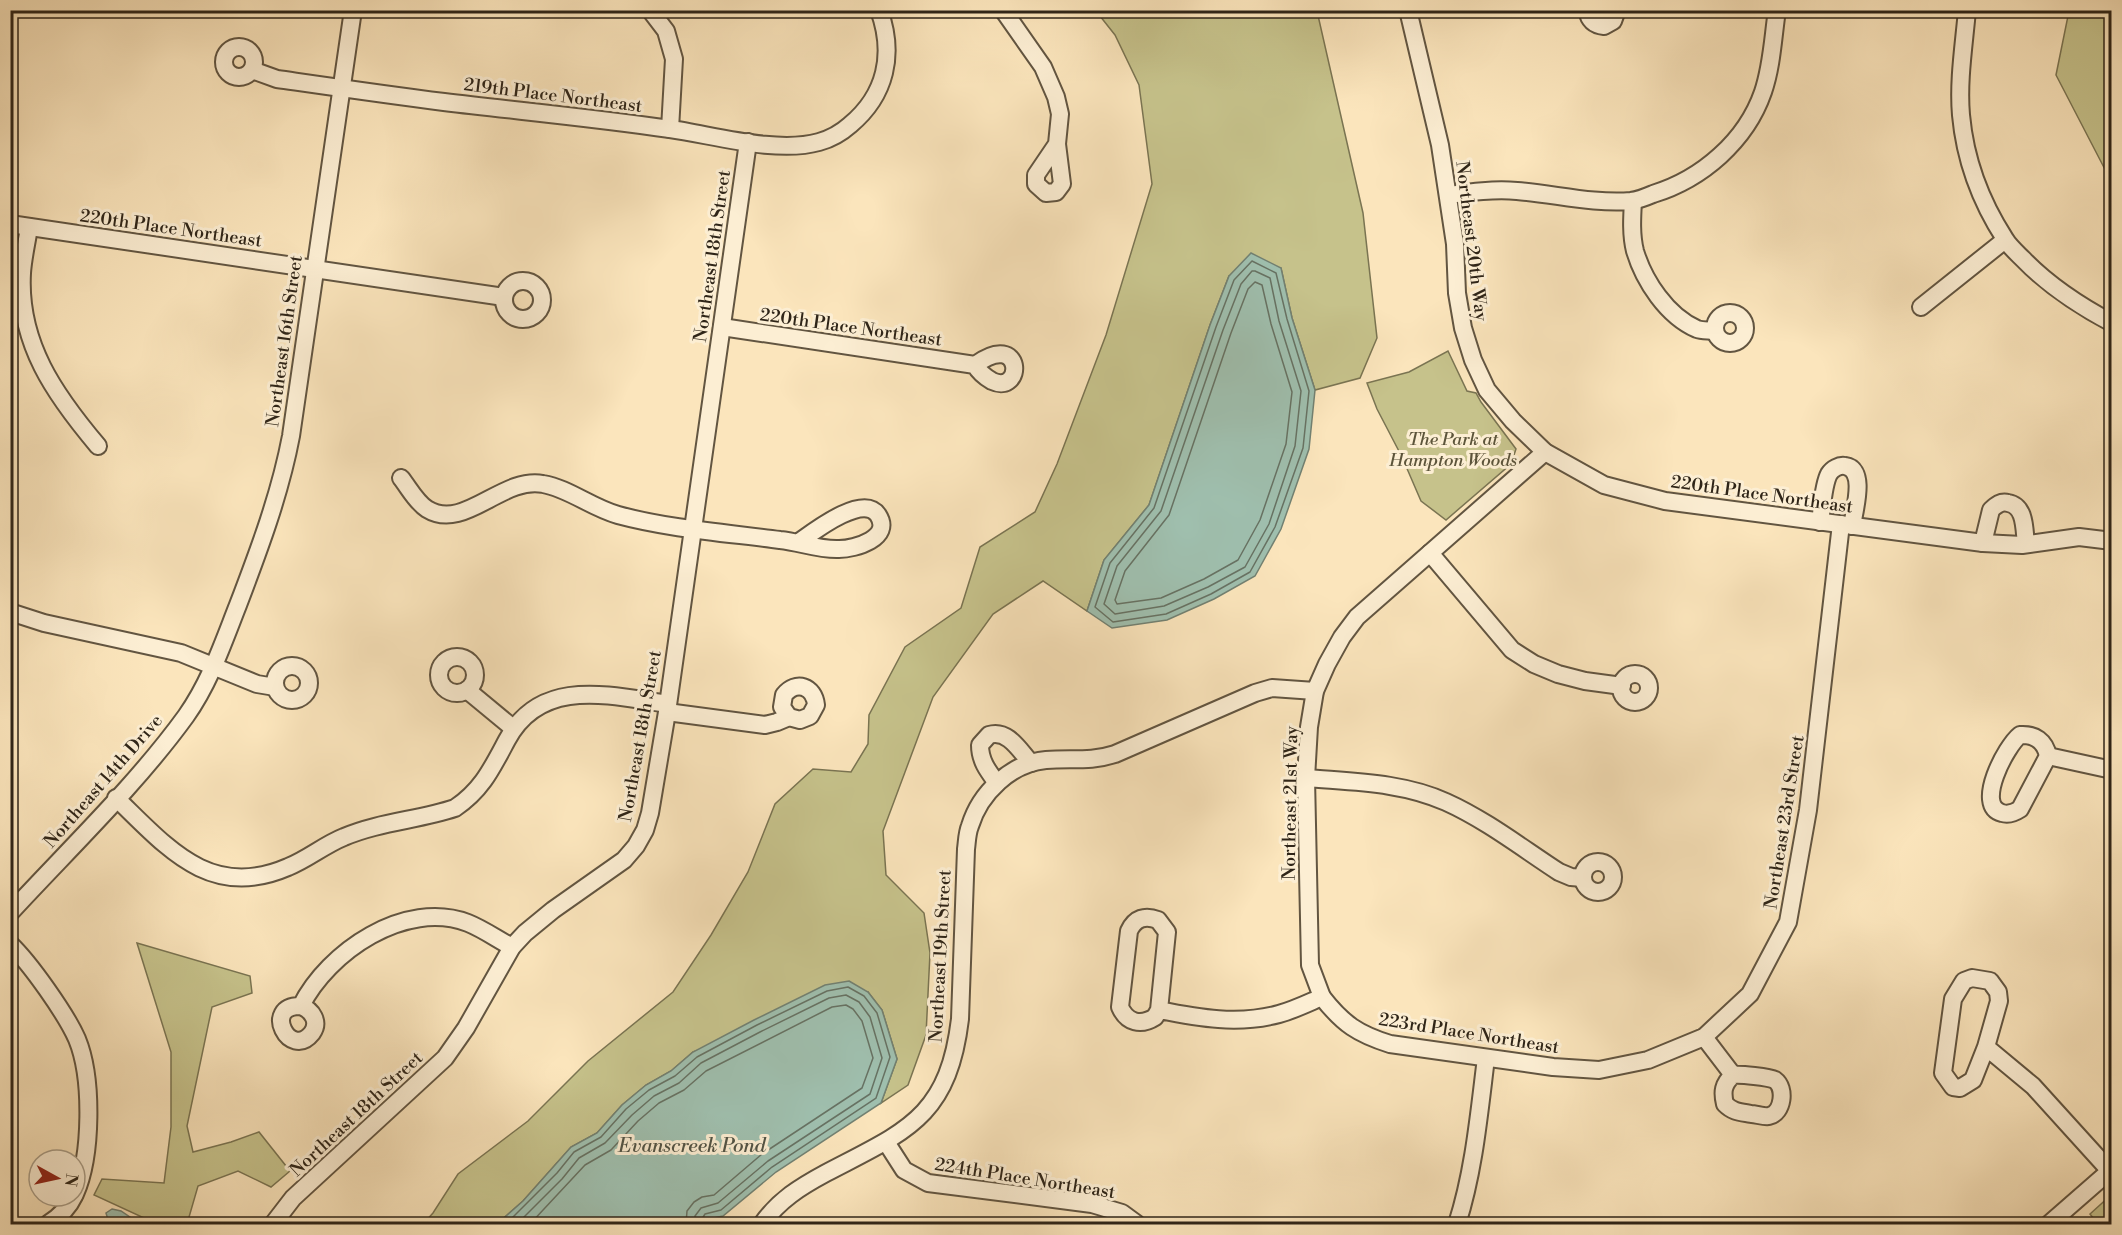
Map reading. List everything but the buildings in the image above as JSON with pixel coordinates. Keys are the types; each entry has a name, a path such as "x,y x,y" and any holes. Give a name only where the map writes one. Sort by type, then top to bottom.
{"street":[{"name":"Northeast 16th Street","path":"214,668 256,556 284,472 353,10"},
{"path":"650,10 666,32 674,58 670,129"},
{"name":"219th Place Northeast","path":"252,70 277,80 670,129 748,142 795,146 828,139 862,115 873,102 881,85 887,46 884,23 879,10"},
{"path":"1003,10 1052,85 1060,114 1057,144"},
{"name":"Northeast 20th Way","path":"1408,10 1440,144 1449,195 1462,328 1487,390 1513,421 1545,452"},
{"path":"1587,10 1594,24 1604,26 1613,21 1617,10"},
{"path":"1449,195 1489,190 1633,201 1669,190 1696,175 1719,157 1754,114 1764,91 1777,10"},
{"path":"1967,10 1960,79 1961,115 1967,151 1977,187 2005,240 2053,287 2084,309 2112,323"},
{"name":"Northeast 18th Street","path":"273,1224 293,1198 446,1058 466,1028 512,947 525,933 553,910 624,860 636,846 645,830 668,708 748,142"},
{"path":"1633,201 1632,230 1635,250 1647,279 1666,305 1684,322 1699,330 1715,331"},
{"name":"220th Place Northeast","path":"10,224 504,297"},
{"path":"29,227 22,272 23,301 27,326 35,352 68,411 98,446"},
{"path":"1921,307 2005,240"},
{"name":"220th Place Northeast","path":"722,327 975,365"},
{"name":"220th Place Northeast","path":"1545,452 1604,485 1665,501 1983,543 2026,544 2079,537 2112,542"},
{"name":"Northeast 21st Way","path":"1322,997 1310,965 1306,778 1308,727 1316,691 1342,637 1357,617 1545,452"},
{"name":"Northeast 23rd Street","path":"1648,1060 1704,1037 1750,994 1788,922 1809,810 1846,525 1858,481 1855,472 1847,466 1837,467 1829,474 1820,522"},
{"path":"401,478 421,505 441,514 462,513 514,486 540,483 555,487 589,505 618,515 692,528 799,542"},
{"path":"1983,543 1991,510 2005,502 2020,510 2026,544"},
{"path":"1430,553 1512,650 1534,664 1558,674 1585,681 1622,686"},
{"path":"10,612 44,623 181,653 257,684 275,687"},
{"name":"Northeast 14th Drive","path":"10,913 116,798 187,714 214,668"},
{"path":"1031,763 1009,738 1002,734 989,735 981,745 980,753 987,770 1003,779 1022,765 1031,763 1044,760 1099,759 1115,754 1255,693 1272,688 1316,691"},
{"path":"467,690 513,728"},
{"path":"116,798 177,856 227,877 249,878 290,867 324,846 346,836 455,808 468,800 480,787 513,728 532,711 552,700 570,694 586,694 765,725 789,717"},
{"path":"2026,735 2036,738 2045,746 2048,756 2019,809 2009,814 1998,812 1993,808 1990,803 1990,791 2006,751 2016,738 2026,735"},
{"path":"2048,756 2112,770"},
{"path":"1306,778 1390,786 1445,801 1559,872 1571,877 1583,878"},
{"name":"Northeast 19th Street","path":"762,1224 769,1214 797,1188 886,1142 912,1125 928,1109 941,1090 957,1045 960,1019 966,849 969,827 977,809 1003,779"},
{"path":"1148,917 1162,923 1167,937 1159,1010 1151,1020 1136,1022 1125,1016 1120,1007 1129,931 1134,922 1148,917"},
{"path":"301,1006 310,988 336,961 388,926 407,920 452,919 467,923 512,947"},
{"path":"10,944 21,955 64,1016 77,1039 84,1061 88,1086 85,1148"},
{"path":"1972,978 1990,981 1998,992 1999,1001 1986,1047 1973,1080 1967,1086 1953,1087 1943,1073 1953,999 1964,981 1972,978"},
{"path":"1159,1010 1210,1019 1260,1018 1281,1014 1322,997"},
{"name":"223rd Place Northeast","path":"1322,997 1335,1014 1352,1029 1390,1044 1553,1067 1599,1070 1648,1060"},
{"path":"1704,1037 1733,1075"},
{"path":"1986,1047 2033,1086 2111,1170 2049,1224"},
{"path":"1457,1224 1473,1156 1486,1058"},
{"name":"224th Place Northeast","path":"886,1142 904,1170 928,1183 1092,1204 1122,1213 1137,1224"},
{"path":"48,1224 67,1208"}],"green space":[{"path":"1096,11 1317,11 1363,213 1377,338 1360,378 1315,390 1292,318 1281,268 1229,276 1149,505 1104,560 1087,611 1043,581 993,614 933,697 883,831 886,875 924,913 930,953 926,1035 908,1085 881,1103 897,1059 882,1010 868,992 693,1052 671,1071 646,1085 622,1105 597,1133 571,1147 523,1201 497,1224 423,1224 433,1213 458,1174 528,1121 588,1061 673,992 711,935 748,872 775,804 813,769 851,772 868,744 869,715 905,647 961,608 980,547 1035,512 1057,464 1106,335 1152,184 1139,85 1115,35"},
{"path":"2069,11 2111,11 2111,181 2056,75"},
{"name":"The Park at Hampton Woods","path":"1448,351 1467,391 1476,393 1516,449 1511,464 1446,520 1421,501 1367,383 1409,372"},
{"path":"137,943 250,976 252,993 212,1007 187,1126 193,1152 259,1132 290,1171 271,1187 238,1171 198,1186 187,1224 157,1224 94,1195 102,1179 164,1183 171,1127 171,1052"},
{"path":"2111,1195 2111,1223 2098,1224 2090,1214"}],"water":[{"path":"1251,253 1281,268 1292,318 1315,390 1309,449 1281,529 1255,576 1214,599 1167,620 1112,628 1087,611 1104,560 1149,505 1229,276"},
{"name":"Evanscreek Pond","path":"849,981 868,992 882,1010 897,1059 881,1103 776,1172 723,1216 708,1219 709,1224 497,1224 523,1201 571,1147 597,1133 622,1105 646,1085 671,1071 693,1052 825,985"},
{"path":"112,1209 121,1211 140,1224 109,1223 106,1213"}]}
